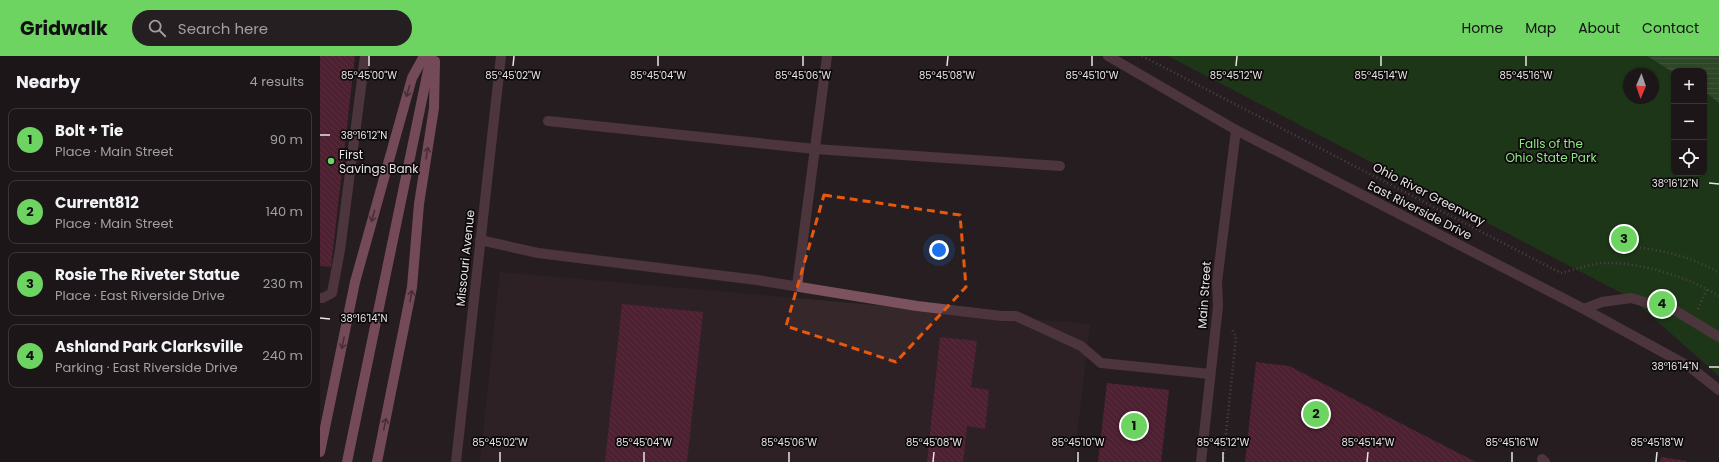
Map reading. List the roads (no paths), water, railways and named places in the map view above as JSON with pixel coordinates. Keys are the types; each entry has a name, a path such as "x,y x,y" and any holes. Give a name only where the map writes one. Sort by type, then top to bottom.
{"main road":[{"path":"320,452 355,282 412,78 424,56"},
{"path":"347,462 431,56"},
{"path":"377,462 412,287 419,204 434,108 435,56"}],"street":[{"path":"320,298 332,293 338,264 365,56"},
{"name":"Missouri Avenue","path":"456,462 501,56"},
{"path":"797,286 827,56"},
{"name":"East Riverside Drive","path":"1108,56 1236,130 1584,310 1690,367 1719,390"},
{"path":"548,121 815,148 1060,166"},
{"name":"Main Street","path":"1201,462 1218,306 1217,282 1236,130"},
{"path":"480,240 538,253 757,280 917,306 1002,316 1016,316 1080,346 1101,363 1210,374"},
{"path":"1584,310 1602,302 1631,298 1676,311 1719,337"}],"place":[{"name":"First Savings Bank","path":"331,161"},
{"name":"Rosie The Riveter Statue","path":"1624,239"},
{"name":"Ashland Park Clarksville","path":"1662,304"},
{"name":"Current812","path":"1316,414"},
{"name":"Bolt + Tie","path":"1134,426"}],"park label":[{"name":"Falls of the Ohio State Park","path":"1551,150"}]}
